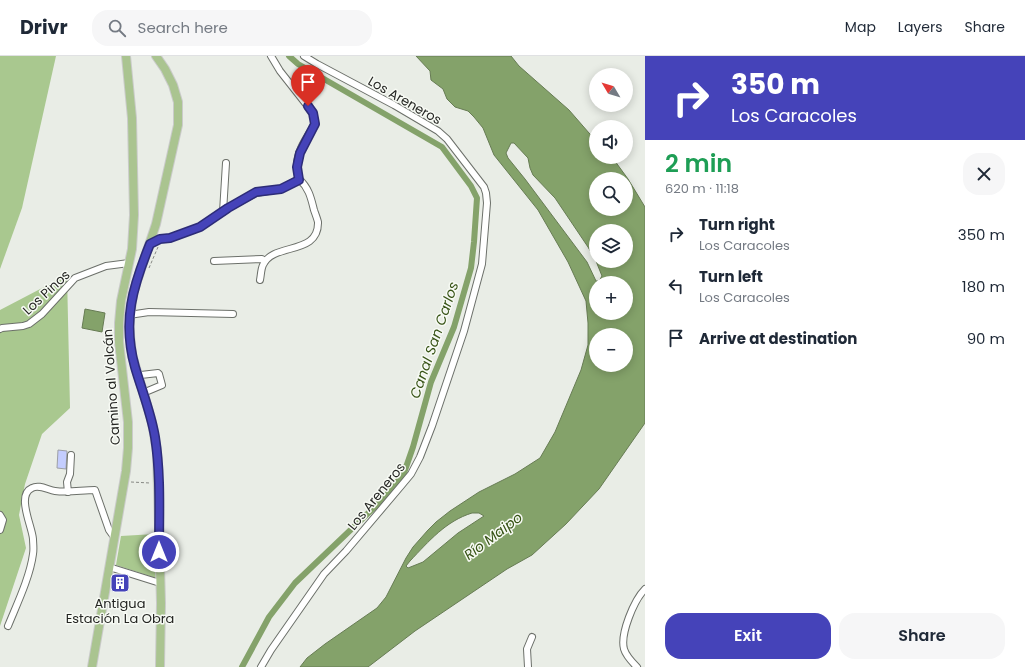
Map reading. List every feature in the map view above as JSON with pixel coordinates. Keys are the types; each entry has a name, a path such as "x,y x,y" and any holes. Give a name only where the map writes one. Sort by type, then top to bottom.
{"main road":[{"name":"Camino al Volcán","path":"92,667 127,460 128,435 119,349 119,323 123,289 133,235 134,216 132,118 126,56"},
{"name":"Camino al Volcán","path":"156,56 173,85 178,102 179,118 166,182 150,244 136,282 130,314 131,346 137,374 155,437 158,466 161,603 160,667"}],"street":[{"path":"260,280 262,265 265,261 273,254 307,244 316,232 318,222 309,190 299,180 297,167 298,158 303,145 315,124 313,113 280,71 271,56"},
{"name":"Los Areneros","path":"261,667 271,650 324,574 346,551 411,474 420,457 464,331 482,264 487,203 484,187 447,139 438,131 304,56"},
{"path":"223,212 226,162"},
{"path":"150,244 160,239 170,238 200,227 256,192 281,189 299,180"},
{"path":"214,261 262,259 265,261"},
{"name":"Los Pinos","path":"0,329 29,324 42,314 75,278 106,266 129,263"},
{"path":"130,314 149,312 233,314"},
{"path":"137,374 160,374 162,385 143,393"},
{"path":"68,492 67,482 70,474 72,455"},
{"path":"8,626 20,596 33,554 32,532 24,497 27,491 33,487 42,487 52,491 62,492 95,490 109,530 114,537"},
{"path":"0,515 3,520 0,530"},
{"path":"109,567 160,583"},
{"path":"636,667 625,652 623,646 624,635 631,613 645,589"},
{"path":"528,667 527,649 532,637"}],"path":[{"path":"148,270 159,247 160,239"},
{"path":"124,481 159,484"}],"shaded area":[{"path":"0,56 56,56 22,208 0,269"},
{"path":"67,275 70,408 42,434 25,484 19,515 26,548 0,626 0,310"},
{"path":"155,534 156,578 116,565 121,536"}],"water":[{"name":"Río Maipo","path":"416,56 511,56 519,66 569,110 589,133 589,164 617,164 623,172 589,172 589,216 633,216 633,187 645,207 645,423 599,489 566,524 532,555 507,569 415,631 368,667 300,667 307,658 325,644 377,608 386,597 413,547 436,522 479,492 515,474 540,458 555,432 581,370 588,345 586,301 568,262 538,210 494,155 483,128 474,117 468,111 455,107 447,99 443,89 431,80 430,71","holes":["472,513 479,513 484,516 458,533 423,562 408,568 406,566 438,532 454,521"]},
{"path":"85,309 105,313 102,332 82,328"}],"building":[{"path":"58,450 67,451 66,469 57,468"},
{"name":"Antigua Estación La Obra","path":"115,576 127,578 125,591 113,589"}],"waterway":[{"name":"Canal San Carlos","path":"242,667 269,617 295,583 384,498 404,473 413,447 431,382 454,327 471,268 474,242 477,198 471,186 442,147 298,64 289,56"}],"place":[{"name":"Antigua Estación La Obra","path":"120,583"}],"route":[{"path":"159,552 159,475 157,452 152,422 132,355 129,326 131,303 139,271 150,244 160,239 170,238 200,227 228,208 256,192 281,189 299,180 297,167 298,158 303,145 315,124 313,113 308,106"}]}
